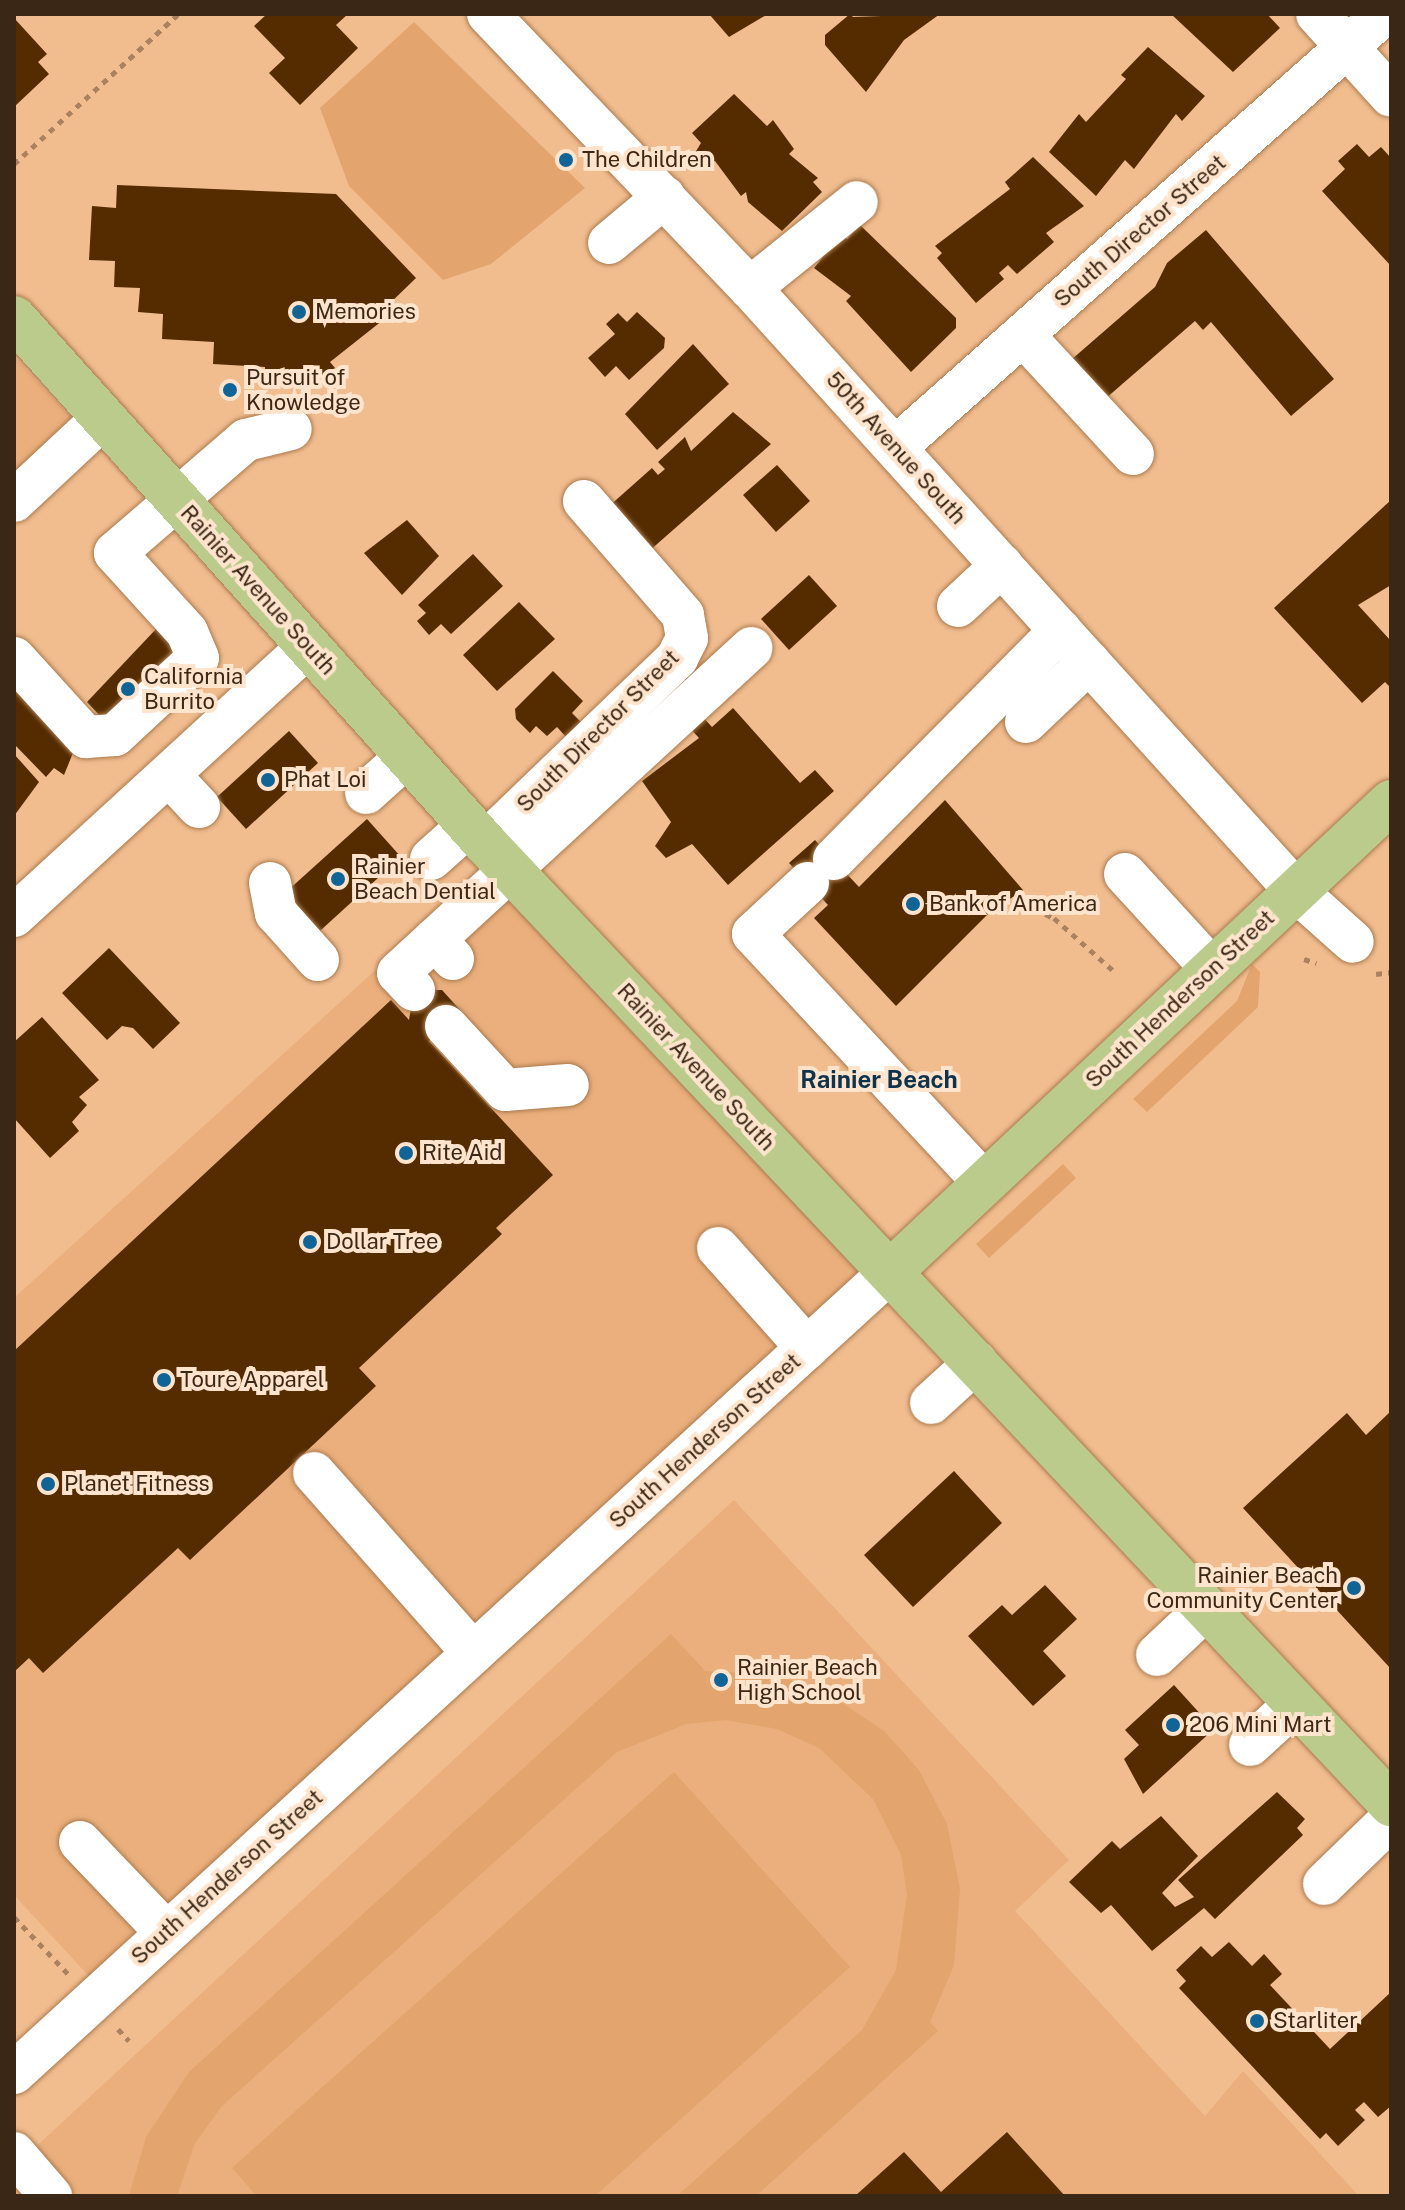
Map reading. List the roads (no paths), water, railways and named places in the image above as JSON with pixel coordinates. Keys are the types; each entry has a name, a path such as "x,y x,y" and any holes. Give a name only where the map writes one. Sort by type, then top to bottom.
{"main road":[{"name":"Rainier Avenue South","path":"14,318 488,846 1391,1804"},
{"name":"South Henderson Street","path":"890,1272 1391,802"}],"street":[{"name":"50th Avenue South","path":"488,14 750,288 1296,891 1353,942"},
{"path":"1317,14 1391,96"},
{"name":"South Director Street","path":"896,447 1384,14"},
{"path":"609,243 664,197"},
{"path":"750,288 857,202"},
{"path":"1023,335 1133,454"},
{"path":"14,501 29,470 103,418"},
{"path":"14,658 86,737 115,735 198,658 187,632 115,553 246,440 291,429"},
{"name":"South Director Street","path":"488,846 677,658 687,638 683,615 584,501"},
{"path":"958,606 1002,565"},
{"path":"984,1183 753,934 821,871 1061,630"},
{"path":"14,916 308,647"},
{"path":"431,859 488,846 752,648"},
{"path":"1026,722 1089,662"},
{"path":"366,793 407,756"},
{"path":"169,775 199,807"},
{"path":"414,990 398,973 444,949 488,846"},
{"path":"1125,874 1212,969"},
{"path":"270,883 276,913 318,960"},
{"path":"446,1026 505,1090 568,1085"},
{"path":"718,1248 807,1348"},
{"name":"South Henderson Street","path":"14,2073 890,1272"},
{"path":"931,1403 976,1362"},
{"path":"314,1473 473,1653"},
{"path":"1157,1655 1207,1608"},
{"path":"1250,1745 1296,1703"},
{"path":"1324,1884 1391,1819"},
{"path":"80,1842 166,1932"},
{"path":"14,2153 51,2196"}],"place":[{"name":"The Children","path":"566,160"},
{"name":"Memories","path":"299,312"},
{"name":"Pursuit of Knowledge","path":"230,390"},
{"name":"California Burrito","path":"128,689"},
{"name":"Phat Loi","path":"268,780"},
{"name":"Rainier Beach Dential","path":"338,879"},
{"name":"Bank of America","path":"913,904"},
{"name":"Rite Aid","path":"406,1153"},
{"name":"Dollar Tree","path":"310,1242"},
{"name":"Toure Apparel","path":"164,1380"},
{"name":"Planet Fitness","path":"48,1484"},
{"name":"Rainier Beach Community Center","path":"1354,1588"},
{"name":"Rainier Beach High School","path":"721,1680"},
{"name":"206 Mini Mart","path":"1173,1725"},
{"name":"Starliter","path":"1257,2021"}],"district":[{"name":"Rainier Beach","path":"879,1080"}]}
